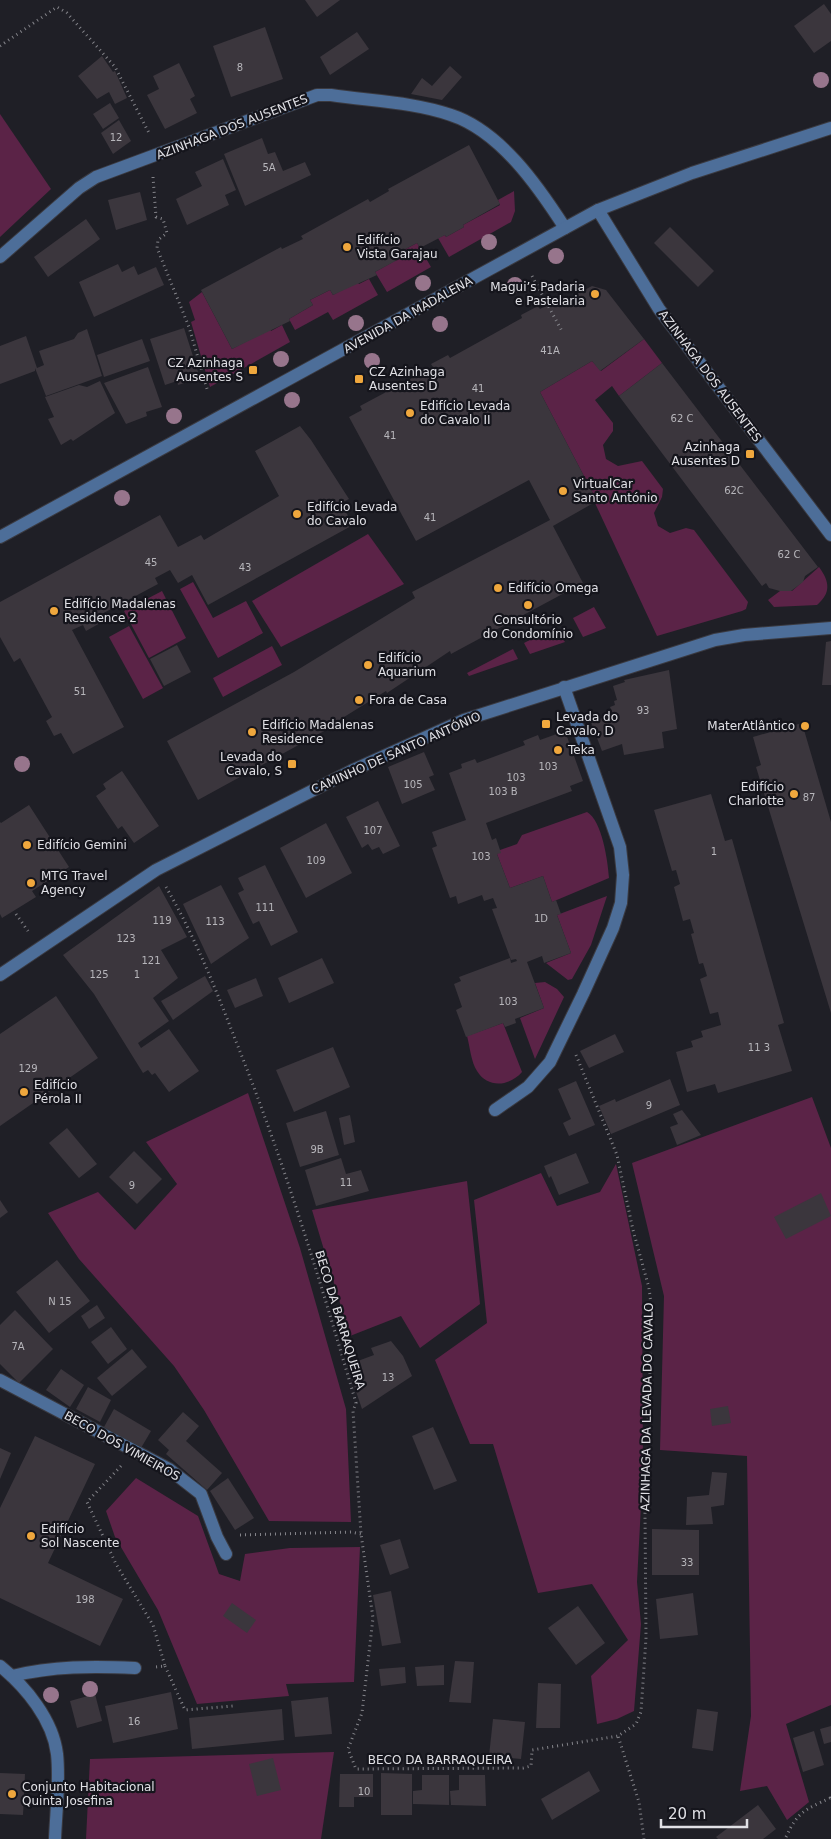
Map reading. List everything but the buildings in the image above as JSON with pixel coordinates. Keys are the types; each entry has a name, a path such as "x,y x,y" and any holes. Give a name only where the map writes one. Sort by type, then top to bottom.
{"street":[{"name":"AZINHAGA DOS AUSENTES","path":"0,258 78,188 96,177 317,95 331,95 434,110 462,120 490,136 542,195 566,228"},
{"name":"AVENIDA DA MADALENA","path":"0,537 598,210 692,173 831,128"},
{"name":"AZINHAGA DOS AUSENTES","path":"598,210 659,309 831,535"},
{"name":"CAMINHO DE SANTO ANTÓNIO","path":"0,975 156,870 352,771 464,720 715,640 744,635 831,628"},
{"path":"495,1110 528,1087 550,1062 613,928 621,903 623,875 620,847 564,687"},
{"name":"BECO DOS VIMIEIROS","path":"0,1380 169,1469 201,1494 217,1537 226,1554"},
{"path":"0,1666 12,1676 51,1729 57,1755 55,1839"},
{"path":"12,1676 38,1670 85,1666 135,1668"}],"path":[{"path":"0,46 57,7 66,13 115,67 155,156 156,217 163,219 167,233 158,240 157,248 189,327 208,392"},
{"path":"532,276 563,333"},
{"name":"BECO DA BARRAQUEIRA","path":"163,882 205,962 250,1075 295,1199 356,1403 353,1411 361,1534 373,1618 362,1712 348,1749 356,1769 523,1768"},
{"path":"16,914 28,931"},
{"name":"AZINHAGA DA LEVADA DO CAVALO","path":"523,1768 531,1766 532,1750 618,1736 636,1724 641,1712 646,1638 645,1512 652,1312 649,1288 633,1230 617,1154 574,1048"},
{"path":"134,1451 87,1502 116,1564 153,1625 165,1666 185,1710 233,1706"},
{"path":"217,1537 351,1532 361,1534"},
{"path":"135,1668 165,1666"},
{"path":"618,1736 640,1802 644,1839"},
{"path":"786,1837 795,1818 810,1807 830,1798 831,1802"}],"shaded area":[{"path":"0,114 51,189 0,237"},
{"path":"514,191 515,211 511,222 449,257 438,238 445,235 446,237 464,227 463,225 500,205 498,200"},
{"path":"417,243 431,267 387,292 375,272 400,258 398,253"},
{"path":"369,279 378,295 333,320 328,312 295,330 289,319 313,305 310,300 330,290 333,295 357,282 359,284"},
{"path":"202,292 232,349 270,329 271,331 282,325 290,342 210,387 191,322 195,320 189,302"},
{"path":"644,339 662,363 619,396 612,386 595,400 613,423 613,431 603,445 606,459 618,466 642,461 663,489 662,497 654,513 658,526 670,533 686,528 694,530 748,602 746,609 742,611 657,636 595,503 597,501 540,392 592,361 601,371"},
{"path":"368,534 404,584 281,647 252,601"},
{"path":"819,567 827,582 827,592 822,601 817,605 774,607 768,600 780,591 792,591"},
{"path":"193,582 213,618 246,601 263,633 218,658 180,589"},
{"path":"162,591 186,638 149,658 124,611"},
{"path":"594,607 606,628 583,637 573,618"},
{"path":"129,626 163,688 143,699 109,637"},
{"path":"555,627 565,642 530,654 524,643"},
{"path":"272,646 282,665 223,697 213,678"},
{"path":"513,649 518,659 469,676 467,673"},
{"path":"587,812 597,823 600,832 606,852 609,878 552,902 543,876 510,888 497,854 500,850 517,844 522,835"},
{"path":"607,896 591,945 572,979 568,980 546,963 571,953 557,915"},
{"path":"545,982 557,989 564,997 535,1059 520,1018 544,1008 535,983"},
{"path":"503,1023 522,1072 517,1077 499,1084 487,1081 477,1071 472,1059 467,1036"},
{"path":"248,1093 300,1248 346,1409 351,1522 269,1521 204,1410 174,1366 79,1259 48,1213 98,1192 135,1230 177,1184 146,1142"},
{"path":"812,1097 831,1148 831,1705 786,1724 809,1802 787,1820 767,1786 740,1791 751,1716 747,1456 660,1450 664,1296 632,1163"},
{"path":"616,1164 642,1286 643,1467 637,1582 641,1624 634,1711 617,1719 597,1724 591,1676 628,1640 592,1584 538,1593 493,1444 470,1444 435,1360 487,1323 474,1200 541,1173 557,1206 600,1192"},
{"path":"467,1181 480,1304 420,1348 401,1316 350,1336 312,1210"},
{"path":"136,1478 198,1516 219,1574 240,1581 245,1554 290,1548 360,1547 354,1682 286,1684 289,1696 197,1704 158,1610 115,1537 106,1511"},
{"path":"334,1752 321,1839 86,1839 90,1759"}],"place":[{"name":"Edifício Vista Garajau","path":"347,247"},
{"name":"Magui’s Padaria e Pastelaria","path":"595,294"},
{"name":"CZ Azinhaga Ausentes S","path":"253,370"},
{"name":"CZ Azinhaga Ausentes D","path":"359,379"},
{"name":"Edifício Levada do Cavalo II","path":"410,413"},
{"name":"Azinhaga Ausentes D","path":"750,454"},
{"name":"VirtualCar Santo António","path":"563,491"},
{"name":"Edifício Levada do Cavalo","path":"297,514"},
{"name":"Edifício Omega","path":"498,588"},
{"name":"Consultório do Condomínio","path":"528,605"},
{"name":"Edifício Madalenas Residence 2","path":"54,611"},
{"name":"Edifício Aquarium","path":"368,665"},
{"name":"Fora de Casa","path":"359,700"},
{"name":"Levada do Cavalo, D","path":"546,724"},
{"name":"MaterAtlântico","path":"805,726"},
{"name":"Edifício Madalenas Residence","path":"252,732"},
{"name":"Teka","path":"558,750"},
{"name":"Levada do Cavalo, S","path":"292,764"},
{"name":"Edifício Charlotte","path":"794,794"},
{"name":"Edifício Gemini","path":"27,845"},
{"name":"MTG Travel Agency","path":"31,883"},
{"name":"Edifício Pérola II","path":"24,1092"},
{"name":"Edifício Sol Nascente","path":"31,1536"},
{"name":"Conjunto Habitacional Quinta Josefina","path":"12,1794"}]}
